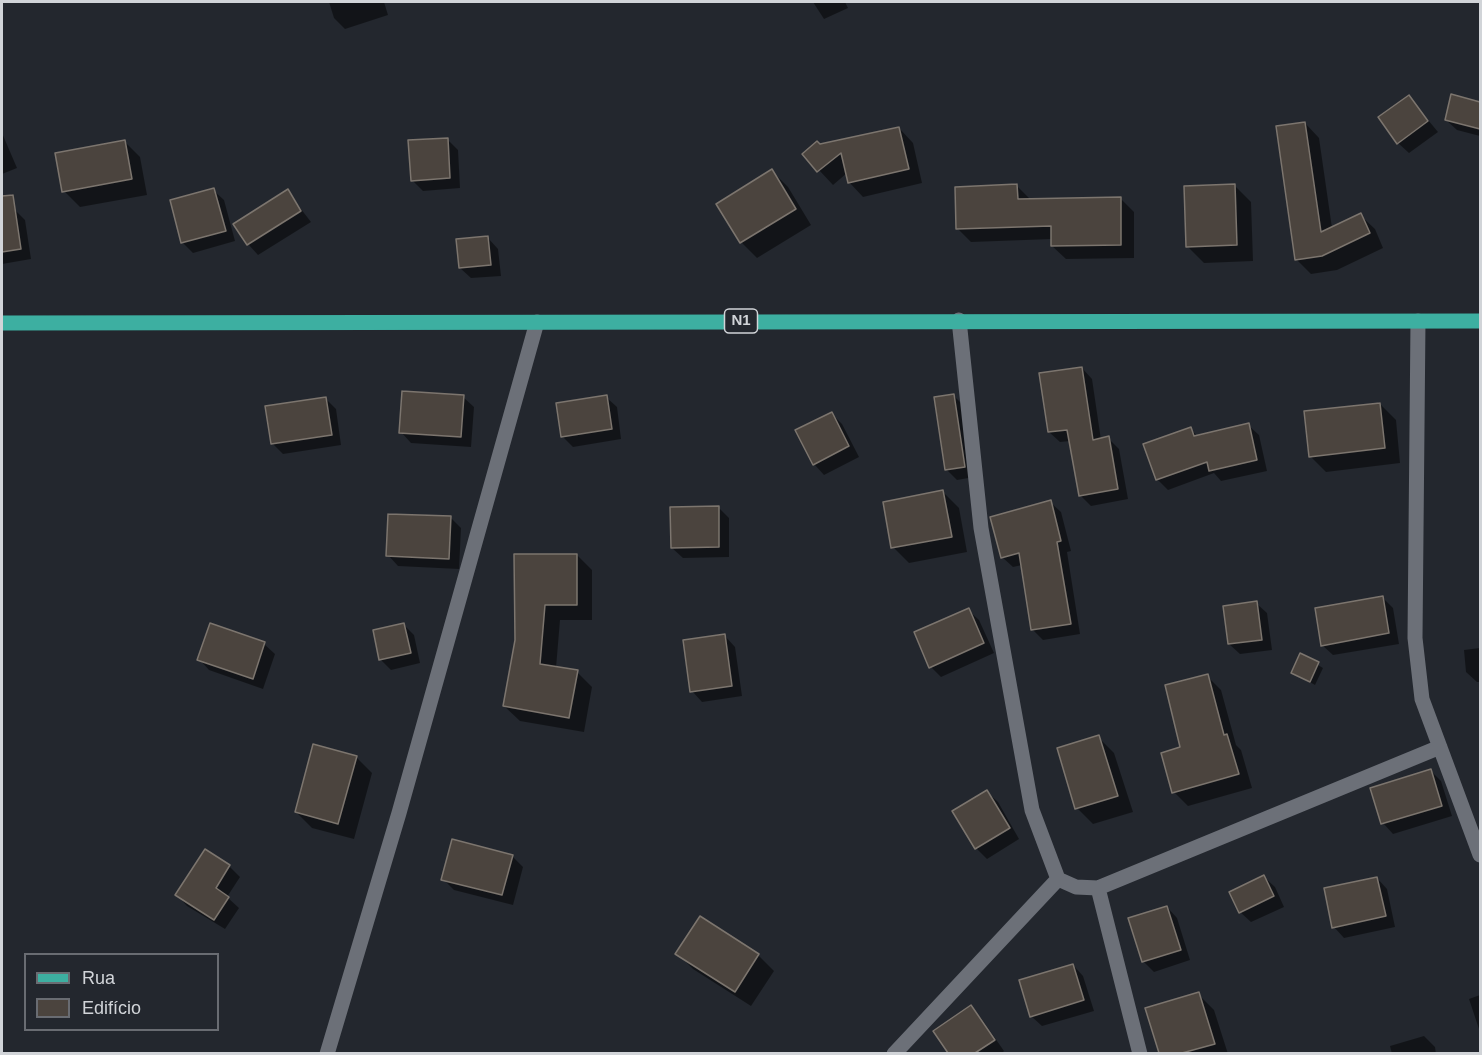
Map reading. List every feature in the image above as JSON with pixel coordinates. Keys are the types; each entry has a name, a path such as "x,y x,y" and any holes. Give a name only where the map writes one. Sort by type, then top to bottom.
{"main road":[{"name":"N1","path":"2,323 1480,321"}],"street":[{"path":"959,320 981,528 1032,810 1058,879 1076,887 1098,888 1440,747"},
{"path":"1418,321 1415,638 1422,699 1480,855"},
{"path":"327,1053 402,801 537,322"},
{"path":"894,1053 1058,879"},
{"path":"1098,888 1140,1053"}],"building":[{"path":"1451,94 1480,102 1480,129 1445,120"},
{"path":"1409,95 1428,121 1397,144 1378,117"},
{"path":"1305,122 1321,232 1361,213 1370,233 1322,256 1295,260 1276,126"},
{"path":"899,127 909,169 848,183 841,153 817,172 802,154 817,141 820,144"},
{"path":"448,138 450,178 411,181 408,140"},
{"path":"125,140 132,179 62,192 55,153"},
{"path":"772,169 796,209 740,243 716,204"},
{"path":"1017,184 1018,199 1121,197 1121,245 1051,246 1051,226 956,229 955,187"},
{"path":"1235,184 1237,245 1186,247 1184,186"},
{"path":"214,188 226,231 181,243 170,200"},
{"path":"288,189 301,211 247,245 233,224"},
{"path":"13,195 21,249 2,252 2,196"},
{"path":"488,236 491,265 459,268 456,239"},
{"path":"1082,367 1093,440 1109,436 1118,489 1079,496 1067,430 1048,432 1039,373"},
{"path":"402,391 464,395 461,437 399,433"},
{"path":"954,394 965,467 945,470 934,397"},
{"path":"607,395 612,429 561,437 556,403"},
{"path":"326,397 332,435 271,444 265,406"},
{"path":"1380,403 1385,448 1309,457 1304,411"},
{"path":"832,412 849,446 813,465 795,430"},
{"path":"1249,423 1257,460 1209,471 1207,462 1156,480 1143,444 1191,427 1194,436"},
{"path":"943,490 952,537 891,548 883,502"},
{"path":"1051,500 1061,541 1057,542 1071,624 1031,630 1019,553 1001,558 990,517"},
{"path":"719,506 719,547 671,548 670,507"},
{"path":"388,514 451,516 449,559 386,556"},
{"path":"514,554 577,554 577,605 545,605 540,664 578,670 569,718 503,706 515,640"},
{"path":"1383,596 1389,633 1321,646 1315,608"},
{"path":"1257,601 1262,640 1228,644 1223,606"},
{"path":"969,608 984,643 929,668 914,632"},
{"path":"210,623 265,642 253,679 197,660"},
{"path":"404,623 411,653 379,660 373,630"},
{"path":"725,634 732,686 690,692 683,640"},
{"path":"1300,653 1319,662 1310,682 1291,673"},
{"path":"1208,674 1224,735 1227,734 1239,774 1172,793 1161,753 1180,747 1165,685"},
{"path":"1099,735 1118,796 1075,809 1057,748"},
{"path":"313,744 357,756 338,824 295,812"},
{"path":"1431,769 1442,806 1381,824 1370,788"},
{"path":"987,790 1010,828 975,849 952,811"},
{"path":"452,839 513,855 502,895 441,880"},
{"path":"205,849 230,865 216,888 229,897 214,920 175,895"},
{"path":"1264,875 1274,896 1239,913 1229,892"},
{"path":"1377,877 1386,916 1332,928 1324,888"},
{"path":"1167,906 1181,950 1142,962 1128,918"},
{"path":"700,916 759,954 735,992 675,954"},
{"path":"1073,964 1084,1000 1030,1017 1019,980"},
{"path":"1199,992 1215,1044 1182,1053 1159,1053 1145,1008"},
{"path":"971,1005 995,1040 975,1053 948,1053 933,1031"}]}
